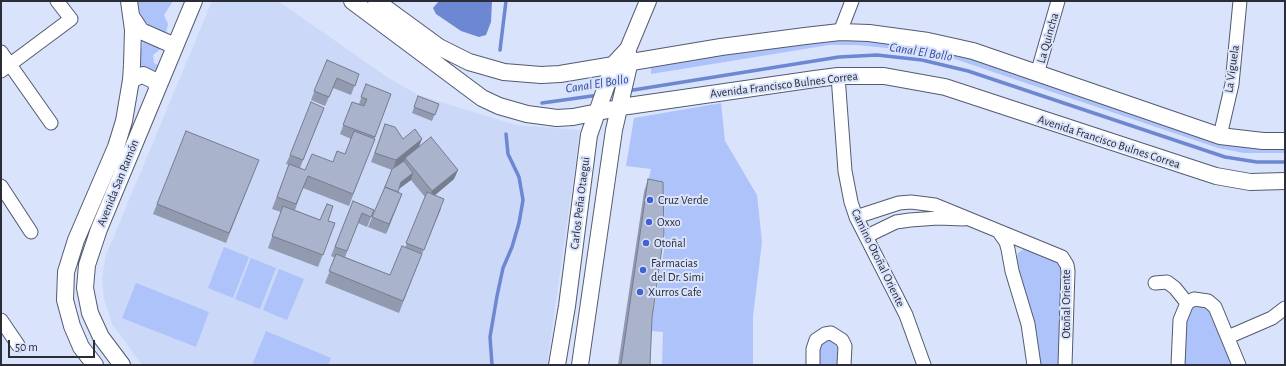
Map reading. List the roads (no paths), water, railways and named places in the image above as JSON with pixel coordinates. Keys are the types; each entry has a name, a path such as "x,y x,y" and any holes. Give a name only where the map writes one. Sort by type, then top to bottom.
{"street":[{"path":"6,68 71,19 57,1"},
{"name":"Avenida San Ramón","path":"122,365 101,337 95,326 87,301 85,275 88,258 157,87 194,1"},
{"name":"Avenida Francisco Bulnes Correa","path":"352,1 482,98 499,106 526,114 546,117 573,117 599,107 620,104 838,76 884,76 925,82 1216,176 1250,182 1285,181"},
{"path":"376,1 439,47 469,62 485,67 516,73 541,75 612,69"},
{"name":"Carlos Peña Otaegui","path":"580,365 590,308 620,104 628,62 648,1"},
{"path":"840,32 852,1"},
{"name":"La Quincha","path":"1037,74 1058,1"},
{"name":"La Viguela","path":"1220,136 1232,84 1240,1"},
{"path":"130,8 140,31 175,46"},
{"name":"Avenida San Ramón","path":"95,365 82,347 72,326 66,300 66,272 76,240 116,148 131,80 133,38 130,8"},
{"path":"628,62 729,46 840,32 884,34 928,41 973,51 1220,136 1263,141 1285,141"},
{"path":"1,52 6,68 51,123"},
{"name":"Carlos Peña Otaegui","path":"557,365 567,306 589,135 612,69 628,62"},
{"path":"131,80 137,76 143,76 154,81 157,87"},
{"name":"Camino Otoñal Oriente","path":"838,76 845,171 851,202 856,217 906,315 924,365"},
{"path":"1,186 31,232"},
{"name":"Otoñal Oriente","path":"856,217 898,203 911,202 935,204 952,210 968,219 999,232 1059,255 1067,265 1068,275 1065,365"},
{"name":"Otoñal Oriente","path":"867,236 896,222 938,218 968,219"},
{"path":"999,232 1007,245 1010,262 1028,324 1034,365"},
{"path":"1010,262 1014,250 1021,244 1027,243"},
{"path":"1155,283 1167,282 1175,288 1187,302"},
{"path":"1178,365 1180,320 1187,302 1194,299 1208,301 1214,307 1239,365"},
{"path":"567,306 576,312 586,311 590,308"},
{"path":"1228,337 1279,319 1285,308"},
{"path":"1,320 18,345"},
{"path":"563,330 568,326 575,325 581,328 585,333"},
{"path":"813,365 813,349 816,340 825,334 831,333 842,340 845,346 844,365"}],"waterway":[{"path":"500,50 506,1"},
{"name":"Canal El Bollo","path":"627,91 839,57 877,55 922,60 968,71 1225,157 1257,162 1285,162"},
{"name":"Canal El Bollo","path":"542,103 599,95"},
{"path":"492,365 490,337 497,296 503,268 512,247 519,223 523,200 519,177 508,154 506,134"}],"place":[{"name":"Cruz Verde","path":"650,200"},
{"name":"Oxxo","path":"649,222"},
{"name":"Otoñal","path":"646,243"},
{"name":"Farmacias del Dr. Simi","path":"643,270"},
{"name":"Xurros Cafe","path":"640,292"}]}
